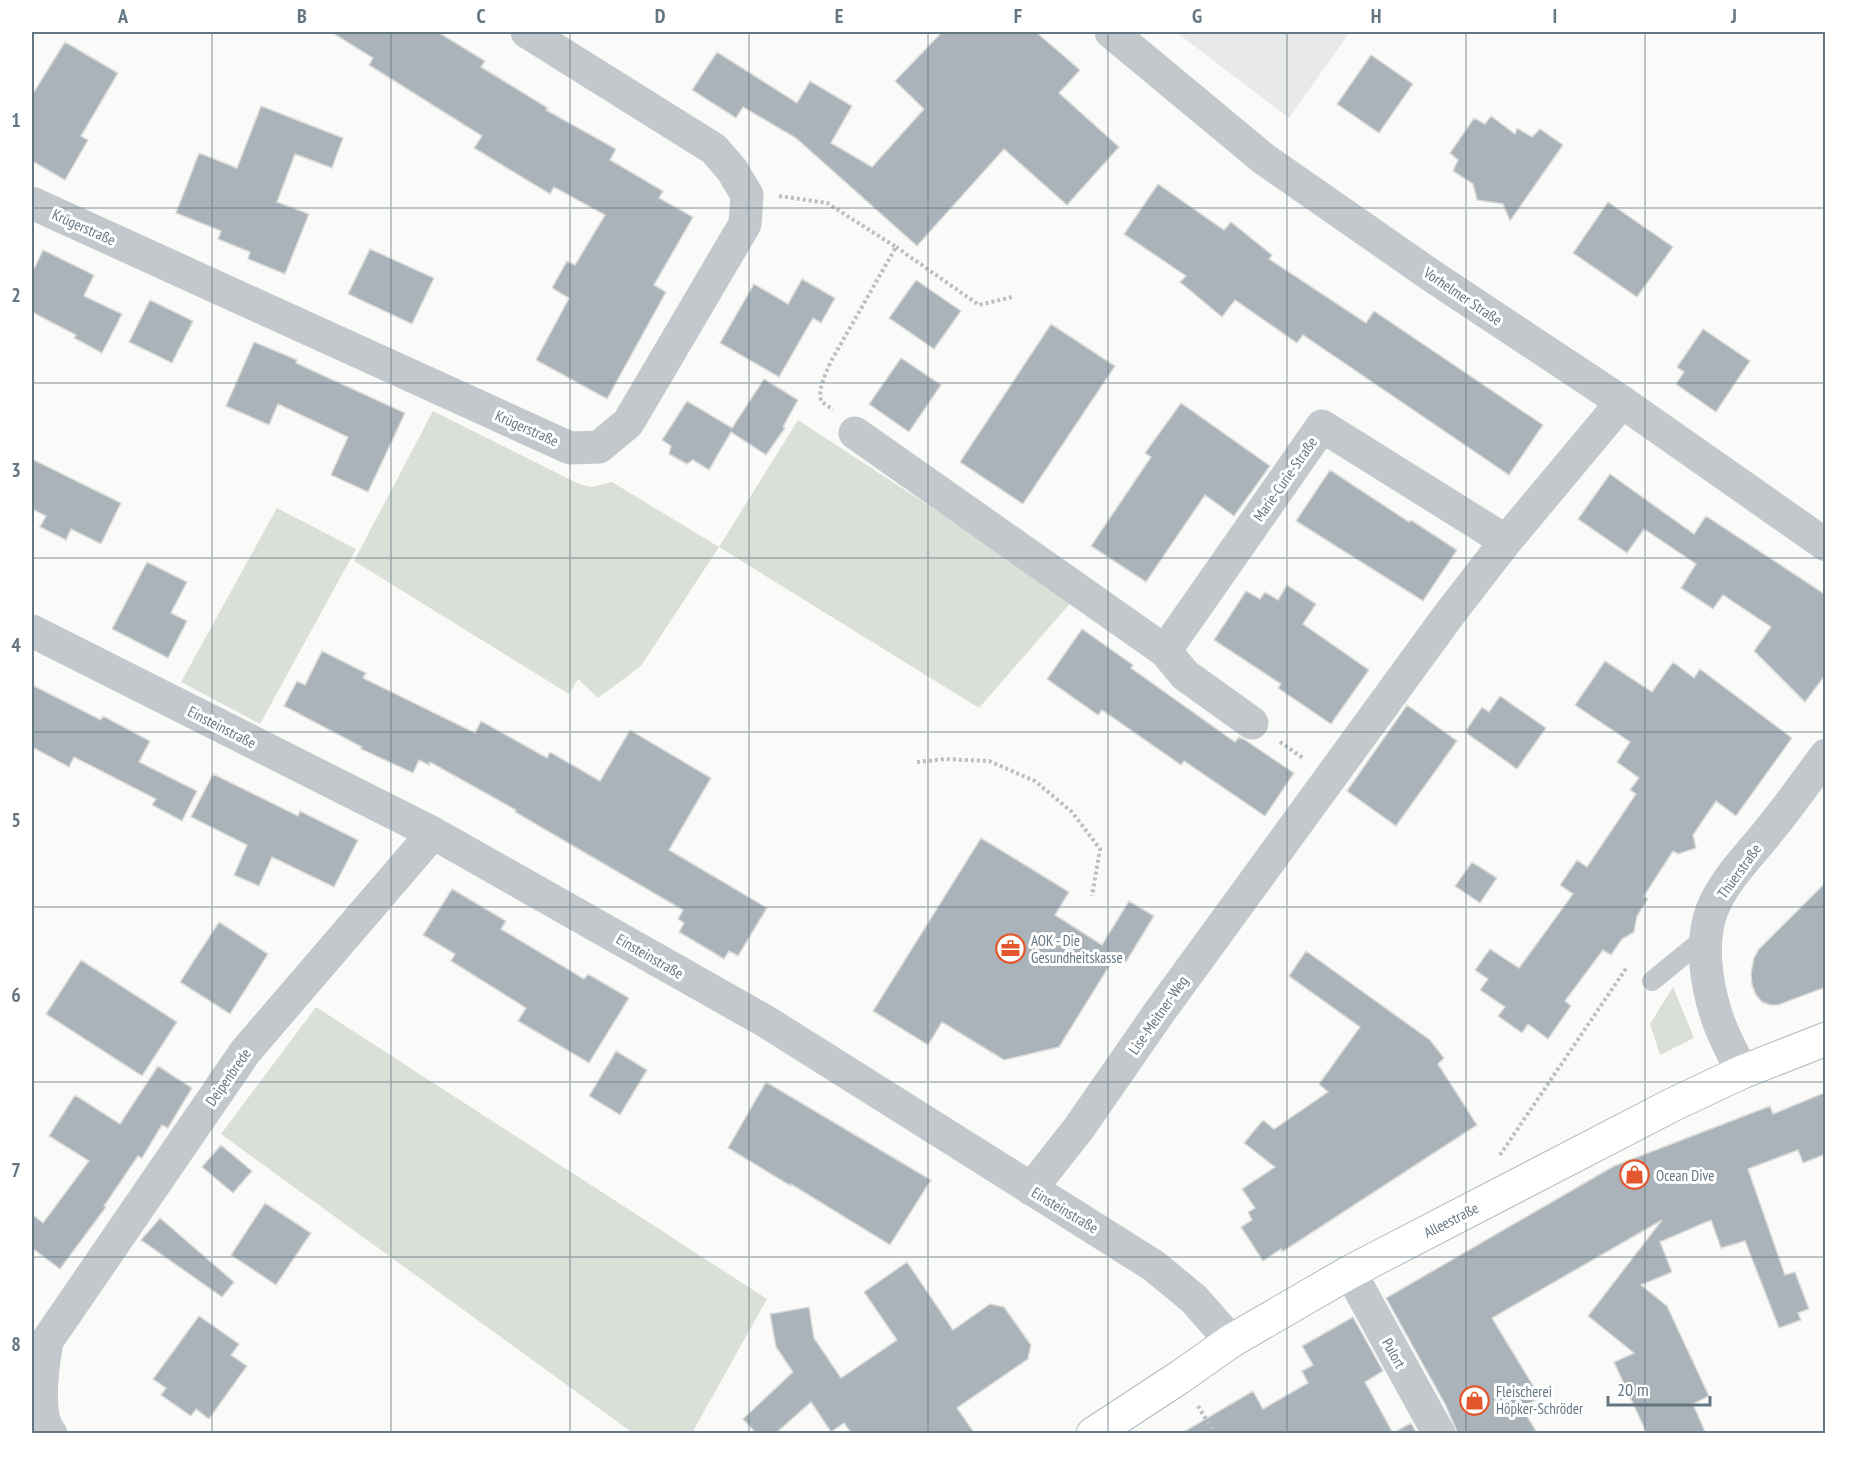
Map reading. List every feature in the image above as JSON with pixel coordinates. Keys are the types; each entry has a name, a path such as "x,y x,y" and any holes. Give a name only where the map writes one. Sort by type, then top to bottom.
{"main road":[{"name":"Alleestraße","path":"1093,1434 1231,1341 1350,1272 1672,1105 1742,1072 1826,1039"}],"street":[{"path":"527,32 714,149 732,170 747,195"},
{"name":"Vorhelmer Straße","path":"1111,32 1264,159 1432,276 1622,402 1826,545"},
{"name":"Krügerstraße","path":"32,203 570,448 599,447 628,423 745,224 747,195"},
{"path":"1330,777 1506,541 1622,402"},
{"name":"Marie-Curie-Straße","path":"1165,651 1322,426 1506,541"},
{"path":"855,433 1165,651 1185,675 1252,723"},
{"name":"Einsteinstraße","path":"32,631 433,833 765,1021 1154,1266 1194,1299 1231,1341"},
{"name":"Thüerstraße","path":"1742,1072 1716,1016 1710,990 1706,963 1706,937 1712,910 1724,887 1826,754"},
{"name":"Lise-Meitner-Weg","path":"1031,1190 1079,1128 1158,1014 1330,777"},
{"name":"Deipenbrede","path":"51,1434 46,1428 40,1384 39,1335 245,1052 433,833"},
{"name":"Pulort","path":"1350,1272 1438,1434"}],"lane":[{"path":"1652,981 1706,937"}],"path":[{"path":"747,195 790,197 827,203 896,247 979,305 1012,297"},
{"path":"855,433 852,422 821,401 819,393 830,363 896,247"},
{"path":"1252,723 1330,777"},
{"path":"917,762 945,759 989,761 1035,781 1072,812 1100,849 1092,896"},
{"path":"1497,1161 1508,1141 1628,966"}],"shaded area":[{"path":"1176,32 1350,32 1289,118"},
{"path":"433,411 579,484 591,487 612,482 719,547 641,666 598,698 578,679 569,694 354,561"},
{"path":"798,420 1073,600 979,708 719,547"},
{"path":"277,508 356,549 260,724 181,682"},
{"path":"1673,987 1694,1038 1660,1055 1650,1024"},
{"path":"316,1007 767,1299 692,1433 633,1433 221,1134"}],"building":[{"path":"331,32 438,32 485,61 481,67 548,108 546,110 616,149 610,160 663,191 659,198 693,217 654,285 666,292 607,399 536,360 569,298 552,288 567,261 575,265 605,215 554,187 550,194 474,148 482,136 369,65 373,58"},
{"path":"942,32 1036,32 1080,70 1059,93 1119,147 1067,205 1004,149 917,246 796,138 743,107 736,118 692,90 717,52 797,103 810,81 852,106 831,143 872,167 924,109 895,81"},
{"path":"65,42 118,73 81,136 88,140 65,180 32,161 32,95"},
{"path":"1371,55 1413,84 1379,133 1337,104"},
{"path":"261,106 343,138 332,168 295,154 277,202 309,214 285,274 248,259 250,252 218,239 221,231 176,213 199,153 237,168"},
{"path":"1491,116 1515,134 1517,128 1532,137 1540,129 1563,145 1510,221 1503,204 1477,200 1473,184 1453,171 1458,160 1450,153 1474,118 1485,124"},
{"path":"1158,184 1224,230 1231,222 1272,255 1269,259 1366,323 1374,311 1543,425 1509,475 1303,335 1297,343 1235,300 1222,317 1180,282 1186,276 1124,234"},
{"path":"1608,202 1673,247 1637,297 1573,253"},
{"path":"370,249 434,278 412,324 348,294"},
{"path":"43,250 94,275 84,296 122,314 102,353 74,338 76,335 32,312 32,273"},
{"path":"802,279 835,298 821,323 813,318 779,377 720,343 754,284 788,304"},
{"path":"916,280 961,311 934,349 889,318"},
{"path":"150,300 193,321 172,363 129,342"},
{"path":"1051,324 1115,366 1023,504 960,462"},
{"path":"1703,329 1750,361 1716,412 1676,384 1684,372 1677,367"},
{"path":"254,342 297,360 296,363 405,413 368,492 331,475 348,437 278,404 269,425 226,406"},
{"path":"901,358 941,385 909,432 869,404"},
{"path":"764,379 798,400 783,427 785,428 766,455 731,432 709,470 693,460 687,464 669,454 671,446 662,440 687,401 732,428"},
{"path":"1181,403 1270,466 1234,516 1205,495 1146,582 1091,546 1151,457 1145,453"},
{"path":"32,459 121,503 101,544 71,529 66,540 40,527 46,516 32,509"},
{"path":"1330,470 1409,522 1411,520 1457,550 1423,601 1296,521"},
{"path":"1610,474 1694,534 1706,516 1826,595 1826,674 1805,702 1754,651 1771,627 1723,595 1713,609 1681,588 1696,564 1644,529 1627,553 1578,519"},
{"path":"147,562 187,582 171,613 187,621 168,658 112,629"},
{"path":"1287,585 1316,604 1303,624 1369,670 1331,724 1278,688 1281,684 1214,640 1246,591 1260,599 1265,592 1278,600"},
{"path":"1082,629 1133,665 1131,668 1235,742 1239,737 1245,740 1294,773 1265,816 1184,761 1181,765 1102,710 1098,715 1047,679"},
{"path":"322,651 366,673 363,678 475,733 481,721 547,758 550,752 600,781 630,730 711,778 669,850 767,908 738,956 729,951 724,959 679,932 684,923 678,919 683,910 515,812 516,810 430,762 429,765 419,760 413,773 361,749 362,747 284,706 297,681 305,685"},
{"path":"1605,661 1652,692 1673,662 1694,678 1700,669 1792,738 1736,816 1716,801 1693,835 1696,848 1678,854 1673,851 1644,896 1648,899 1637,916 1634,932 1622,939 1611,955 1603,950 1565,1001 1571,1006 1548,1039 1528,1024 1522,1033 1498,1016 1505,1007 1480,990 1488,979 1475,970 1490,949 1519,968 1573,894 1560,885 1577,860 1587,867 1636,794 1630,790 1639,778 1617,762 1630,742 1575,705"},
{"path":"32,685 101,720 103,716 150,741 139,762 197,791 182,821 152,805 156,799 74,757 69,767 32,747"},
{"path":"1500,696 1546,728 1517,769 1465,732 1482,707 1489,712"},
{"path":"1407,705 1457,741 1396,826 1347,791"},
{"path":"213,774 298,816 300,811 358,840 334,887 272,857 259,886 234,875 247,845 191,817"},
{"name":"AOK - Die Gesundheitskasse","path":"981,838 1069,892 1055,915 1102,945 1129,901 1154,916 1126,962 1116,955 1059,1047 1004,1060 942,1022 928,1045 873,1011"},
{"path":"1472,862 1497,878 1480,903 1455,886"},
{"path":"1826,882 1826,987 1778,1005 1762,1002 1752,985 1751,973 1754,958 1759,949"},
{"path":"452,889 506,921 501,929 584,979 588,974 629,998 589,1063 518,1021 526,1008 451,961 455,954 423,935"},
{"path":"219,922 268,954 230,1014 180,982"},
{"path":"1306,951 1430,1040 1444,1058 1438,1064 1477,1125 1282,1252 1281,1249 1263,1261 1241,1227 1252,1220 1248,1212 1255,1208 1242,1189 1275,1167 1244,1143 1263,1120 1274,1129 1328,1092 1319,1084 1360,1027 1289,976"},
{"path":"81,960 177,1022 142,1076 46,1014"},
{"path":"616,1051 647,1070 620,1115 589,1096"},
{"path":"158,1066 192,1088 168,1128 162,1125 142,1158 138,1156 104,1206 106,1207 60,1269 32,1248 32,1214 43,1223 89,1161 49,1136 75,1095 120,1124"},
{"path":"766,1082 931,1180 890,1245 728,1148"},
{"path":"1826,1092 1826,1154 1803,1163 1798,1150 1748,1169 1785,1275 1795,1272 1809,1309 1798,1313 1801,1320 1779,1328 1745,1241 1721,1248 1711,1220 1660,1242 1672,1272 1641,1285 1667,1306 1709,1396 1693,1404 1706,1434 1647,1434 1614,1362 1634,1353 1588,1316 1662,1220 1492,1318 1540,1397 1522,1408 1538,1434 1458,1434 1445,1404 1386,1298 1614,1166 1770,1106 1773,1114"},
{"path":"221,1145 252,1171 233,1193 202,1167"},
{"path":"265,1203 311,1233 276,1285 231,1255"},
{"path":"160,1218 234,1282 222,1297 141,1240"},
{"path":"907,1262 953,1330 990,1304 1004,1307 1031,1345 1028,1359 957,1408 975,1434 852,1434 844,1423 831,1432 811,1402 775,1434 757,1434 743,1419 793,1372 776,1347 770,1314 809,1307 814,1338 841,1378 897,1340 864,1292"},
{"path":"199,1316 239,1344 231,1355 247,1366 209,1419 196,1409 191,1416 161,1395 166,1388 153,1379"},
{"path":"1353,1317 1383,1371 1365,1382 1393,1433 1411,1423 1417,1434 1180,1434 1253,1391 1263,1409 1308,1383 1302,1371 1313,1365 1302,1346"}],"place":[{"name":"AOK - Die Gesundheitskasse","path":"1010,949"},
{"name":"Ocean Dive","path":"1635,1175"},
{"name":"Fleischerei Höpker-Schröder","path":"1475,1400"}]}
